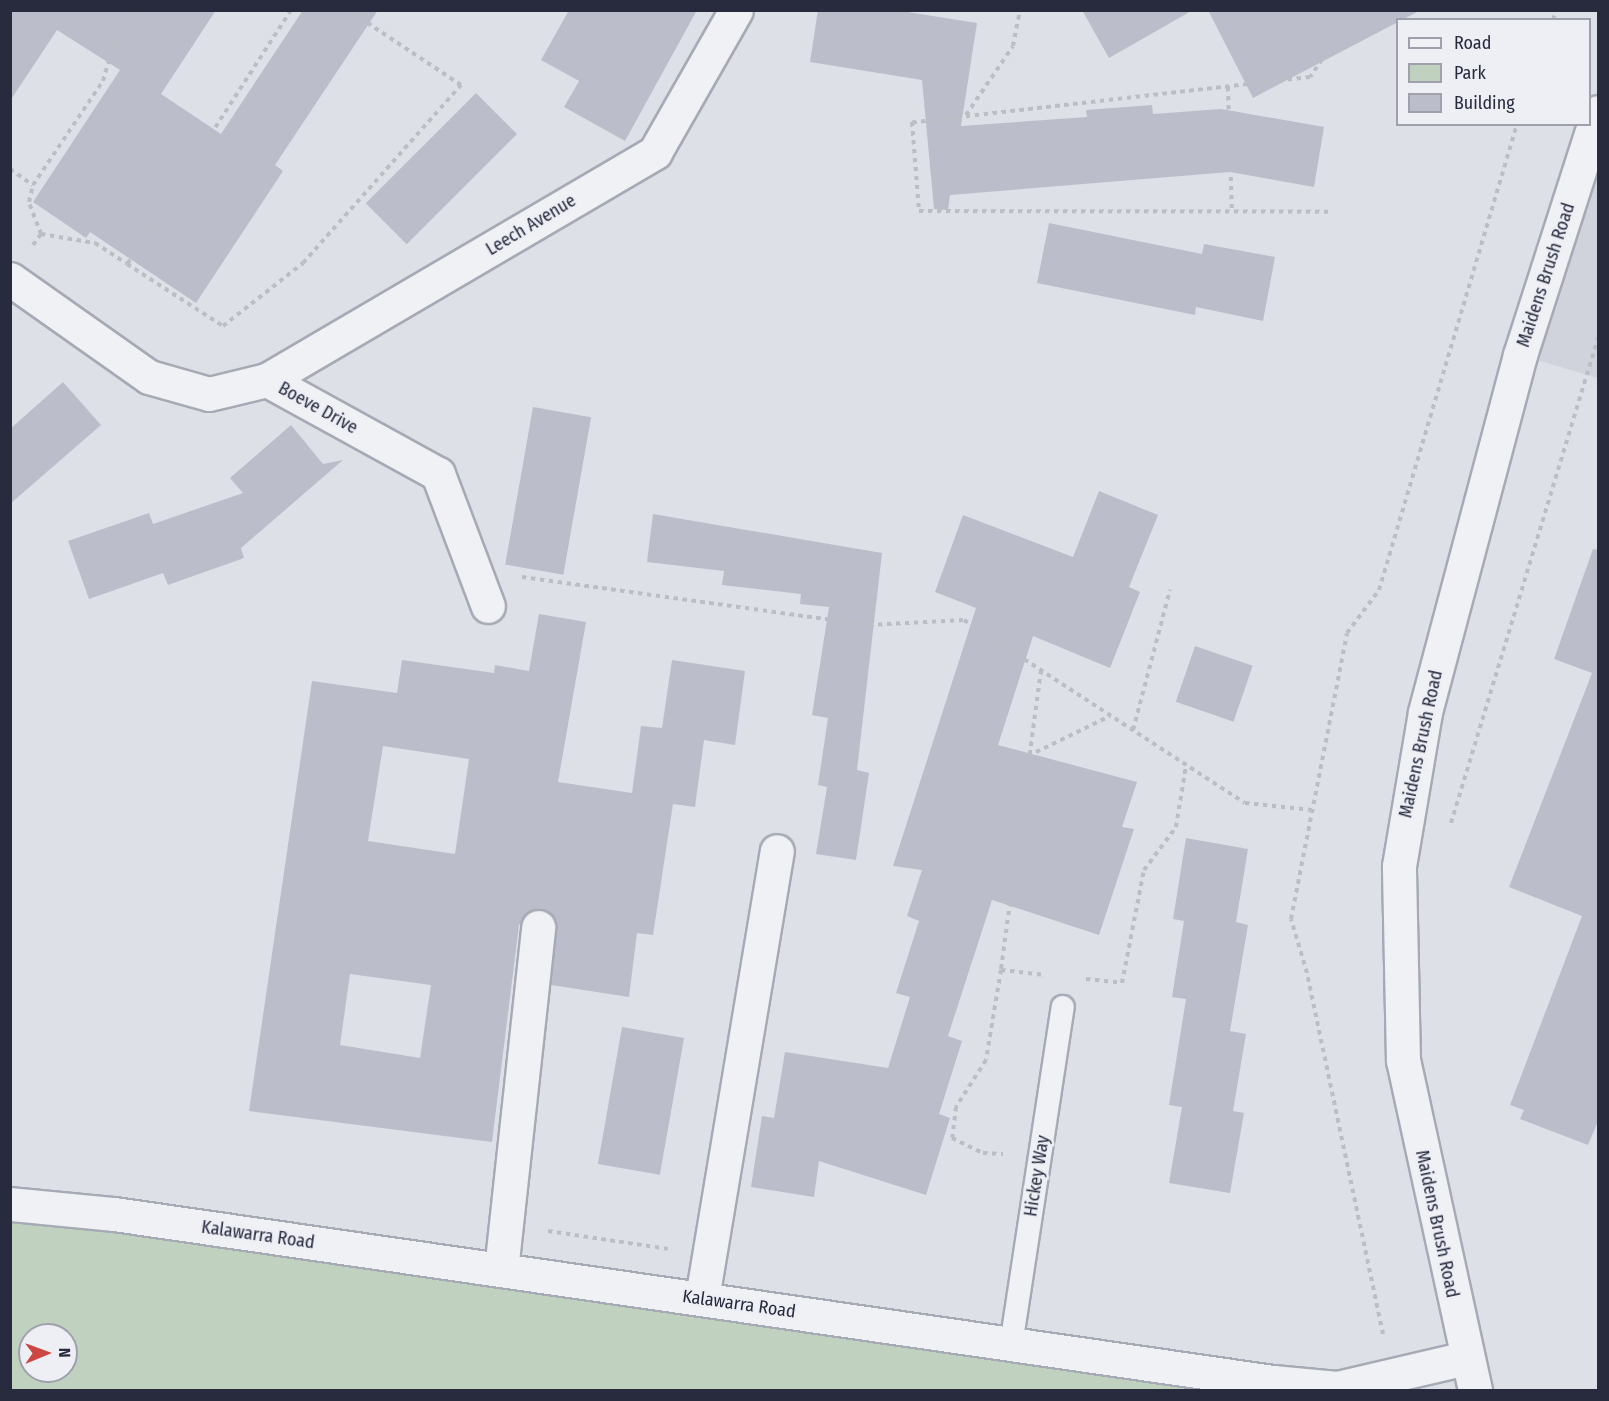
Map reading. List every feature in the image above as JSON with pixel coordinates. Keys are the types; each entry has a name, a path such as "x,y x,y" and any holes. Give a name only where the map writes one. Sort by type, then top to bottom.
{"street":[{"name":"Leech Avenue","path":"267,380 655,152 736,10"},
{"name":"Maidens Brush Road","path":"1475,1390 1466,1358 1402,1061 1399,866 1425,712 1520,355 1599,112"},
{"name":"Boeve Drive","path":"10,279 149,377 209,394 267,380 438,474 488,606"},
{"path":"702,1298 777,851"},
{"path":"501,1270 538,927"},
{"name":"Kalawarra Road","path":"10,1204 702,1298 1011,1345 1337,1389 1466,1358"}],"lane":[{"name":"Hickey Way","path":"1011,1345 1063,1007"}],"path":[{"path":"41,234 29,202 33,185 103,81 114,42 136,10"},
{"path":"127,264 291,10"},
{"path":"41,234 95,243 223,326 303,263 461,85 348,10"},
{"path":"965,116 1013,46 1020,10"},
{"path":"1327,52 1310,77 912,122 919,211 1328,212"},
{"path":"1228,87 1232,212"},
{"path":"10,169 33,185"},
{"path":"29,252 41,234"},
{"path":"1448,834 1599,338"},
{"path":"474,570 869,625 964,620 1245,803 1312,810"},
{"path":"1133,730 1170,590"},
{"path":"1040,1157 983,1153 952,1138 956,1107 986,1060 1001,970 1041,670"},
{"path":"1028,756 1111,715"},
{"path":"1078,978 1122,983 1144,870 1176,827 1186,765"},
{"path":"1001,970 1056,976"},
{"path":"506,1225 710,1255"}],"shaded area":[{"path":"1598,112 1598,378 1520,355"}],"green space":[{"path":"10,1204 1337,1390 11,1390"}],"building":[{"path":"10,10 216,10 161,94 221,134 303,10 378,10 275,165 283,171 196,303 90,232 86,238 33,202 120,70 57,30 10,101"},
{"path":"569,10 697,10 625,141 564,107 579,81 541,60"},
{"path":"818,10 895,10 977,23 961,126 1087,117 1086,110 1152,105 1153,114 1221,109 1324,127 1314,187 1230,172 950,195 948,210 934,209 922,80 810,62"},
{"path":"1082,10 1193,10 1109,58"},
{"path":"1208,10 1421,10 1406,18 1396,18 1396,23 1253,98"},
{"path":"476,93 517,134 407,244 366,203"},
{"path":"1049,223 1202,254 1204,244 1275,257 1263,321 1196,307 1195,315 1037,283"},
{"path":"63,382 101,425 10,504 10,429"},
{"path":"533,407 591,417 563,575 505,565"},
{"path":"291,425 323,464 343,460 241,548 244,558 168,585 163,573 89,599 68,541 149,513 153,524 243,493 230,478"},
{"path":"1099,491 1158,515 1129,587 1140,592 1110,668 1033,636 998,745 1137,782 1122,827 1134,829 1099,935 992,900 948,1036 962,1041 939,1114 950,1118 926,1195 819,1161 814,1197 751,1187 762,1116 774,1118 785,1052 888,1068 910,997 896,993 919,921 907,916 922,870 893,866 976,608 935,592 963,515 1073,557"},
{"path":"653,514 882,553 857,770 869,773 856,860 816,854 827,787 818,785 828,718 812,715 829,607 800,604 801,594 722,585 724,571 647,562"},
{"path":"1593,549 1599,550 1599,1119 1588,1145 1520,1119 1524,1110 1510,1105 1582,916 1509,887 1592,673 1554,659"},
{"path":"539,614 586,622 558,782 632,793 641,726 662,728 672,660 745,671 735,745 704,740 695,807 673,804 653,935 637,933 629,997 551,985 555,920 549,912 531,910 519,925 492,1142 249,1111 312,681 397,693 402,660 494,673 495,665 529,671","holes":["383,746 469,759 455,854 368,841","350,974 431,985 420,1058 340,1045"]},
{"path":"1195,646 1253,666 1233,722 1176,702"},
{"path":"1186,838 1248,849 1236,922 1248,925 1230,1031 1246,1034 1233,1111 1244,1113 1230,1193 1169,1183 1182,1107 1169,1105 1186,999 1172,997 1184,921 1173,919"},
{"path":"622,1027 684,1038 660,1175 598,1164"}]}
